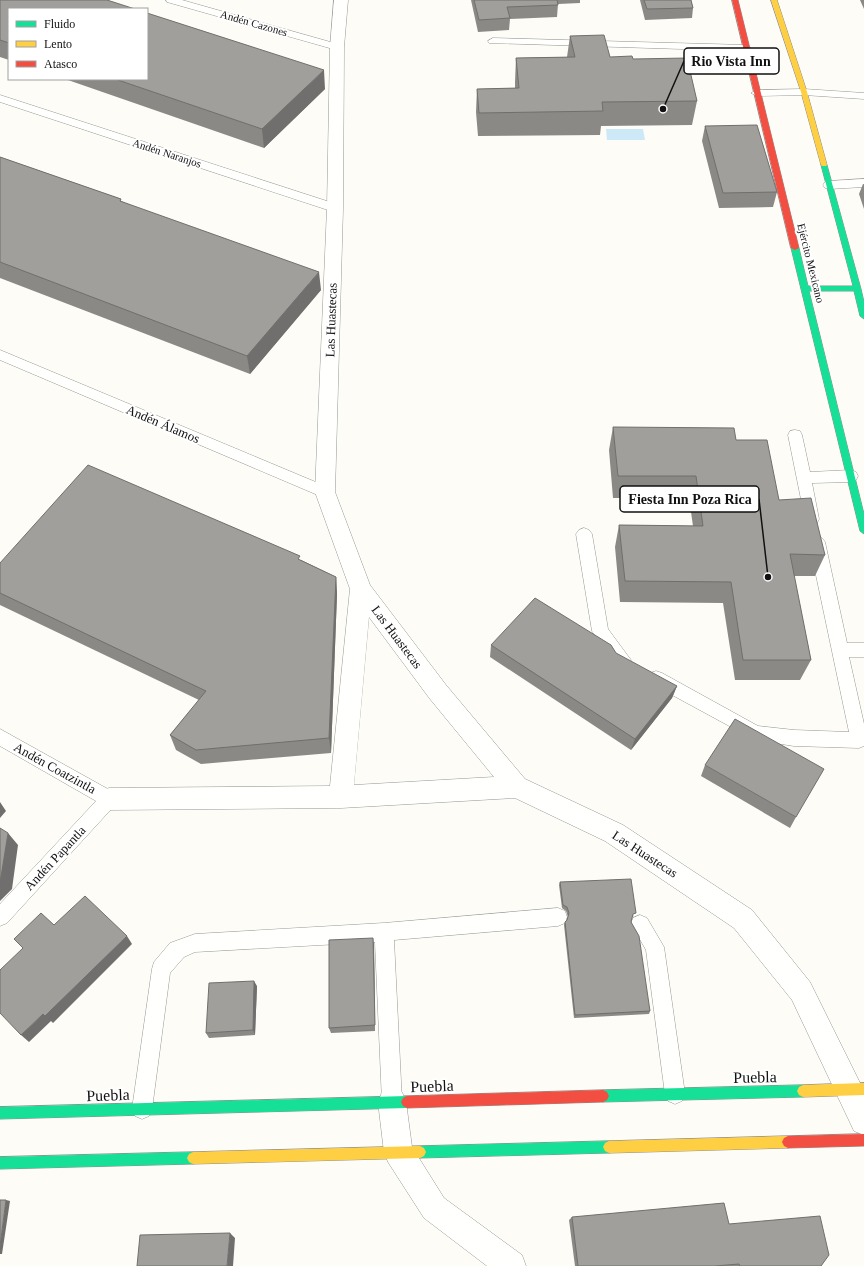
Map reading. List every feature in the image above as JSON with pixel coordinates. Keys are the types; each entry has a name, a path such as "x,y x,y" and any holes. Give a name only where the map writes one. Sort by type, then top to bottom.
{"main road":[{"name":"Ejército Mexicano","path":"734,0 864,531"},
{"path":"774,0 804,92 864,316"},
{"path":"805,288 857,289"},
{"name":"Puebla","path":"0,1113 856,1089"},
{"path":"0,1163 864,1140"}],"street":[{"name":"Las Huastecas","path":"342,0 337,47 335,208 325,492 361,589 438,692 518,787 614,833 743,919 800,991 856,1089 864,1121"},
{"path":"341,797 361,589"},
{"path":"109,799 341,797 518,787"},
{"path":"392,1102 398,1152 434,1208 511,1266"}],"lane":[{"name":"Andén Cazones","path":"171,0 337,47"},
{"path":"493,42 746,48"},
{"path":"757,93 804,92 864,96"},
{"name":"Andén Naranjos","path":"0,98 335,208"},
{"path":"829,186 864,183"},
{"name":"Andén Álamos","path":"0,355 325,492"},
{"path":"584,534 600,631 620,658 755,733 794,738 860,740 839,650 795,435"},
{"path":"804,478 851,476"},
{"path":"839,650 864,650"},
{"name":"Andén Coatzintla","path":"0,737 109,799"},
{"name":"Andén Papantla","path":"0,917 109,799"},
{"path":"142,1109 161,969 177,950 195,943 384,932 558,917"},
{"path":"640,924 656,947 674,1094"},
{"path":"384,932 392,1102"}],"water":[{"path":"606,129 643,129 645,140 607,140"}],"building":[{"path":"0,0 107,0 132,8 8,8 8,43 0,40"},
{"path":"474,0 557,0 558,5 507,7 510,18 479,20"},
{"path":"644,0 691,0 693,8 647,9"},
{"path":"148,13 324,70 262,129 118,80 148,80"},
{"path":"604,35 610,57 632,56 633,59 687,58 697,101 602,102 603,111 479,113 477,89 519,88 516,58 575,57 570,36"},
{"path":"757,125 777,192 723,193 705,126"},
{"path":"0,157 121,199 120,201 319,272 247,356 0,262"},
{"path":"613,427 734,428 736,440 767,440 779,500 811,498 825,555 790,554 811,660 743,660 731,582 625,581 619,525 703,526 696,476 618,476"},
{"path":"88,465 300,556 298,559 336,577 329,738 196,750 170,735 206,691 0,593 0,563"},
{"path":"535,598 611,645 616,653 677,686 635,739 491,645"},
{"path":"735,719 824,769 796,817 705,765"},
{"path":"0,828 8,833 0,879"},
{"path":"631,879 636,913 633,914 631,922 639,936 650,1011 575,1015 565,922 569,913 567,907 563,905 560,882"},
{"path":"85,896 127,936 45,1016 43,1014 21,1035 0,1013 0,970 23,948 14,939 41,913 54,925"},
{"path":"373,938 375,1025 329,1028 329,940"},
{"path":"254,981 253,1030 206,1033 209,983"},
{"path":"0,1200 6,1200 0,1246"},
{"path":"724,1203 729,1224 820,1216 829,1255 821,1266 740,1266 739,1264 715,1266 578,1266 572,1217"},
{"path":"230,1233 227,1266 137,1266 140,1235"}],"traffic: fast":[{"path":"824,165 864,316"},
{"path":"795,248 864,531"},
{"path":"805,288 857,289"},
{"path":"603,1096 803,1091"},
{"path":"0,1113 407,1102"},
{"path":"420,1152 609,1147"},
{"path":"0,1163 193,1158"}],"traffic: slow":[{"path":"774,0 804,92 824,165"},
{"path":"803,1091 864,1089"},
{"path":"609,1147 788,1142"},
{"path":"193,1158 420,1152"}],"traffic: jam":[{"path":"735,0 795,248"},
{"path":"407,1102 603,1096"},
{"path":"788,1142 864,1140"}],"place":[{"name":"Rio Vista Inn","path":"663,109"},
{"name":"Fiesta Inn Poza Rica","path":"768,577"}]}
